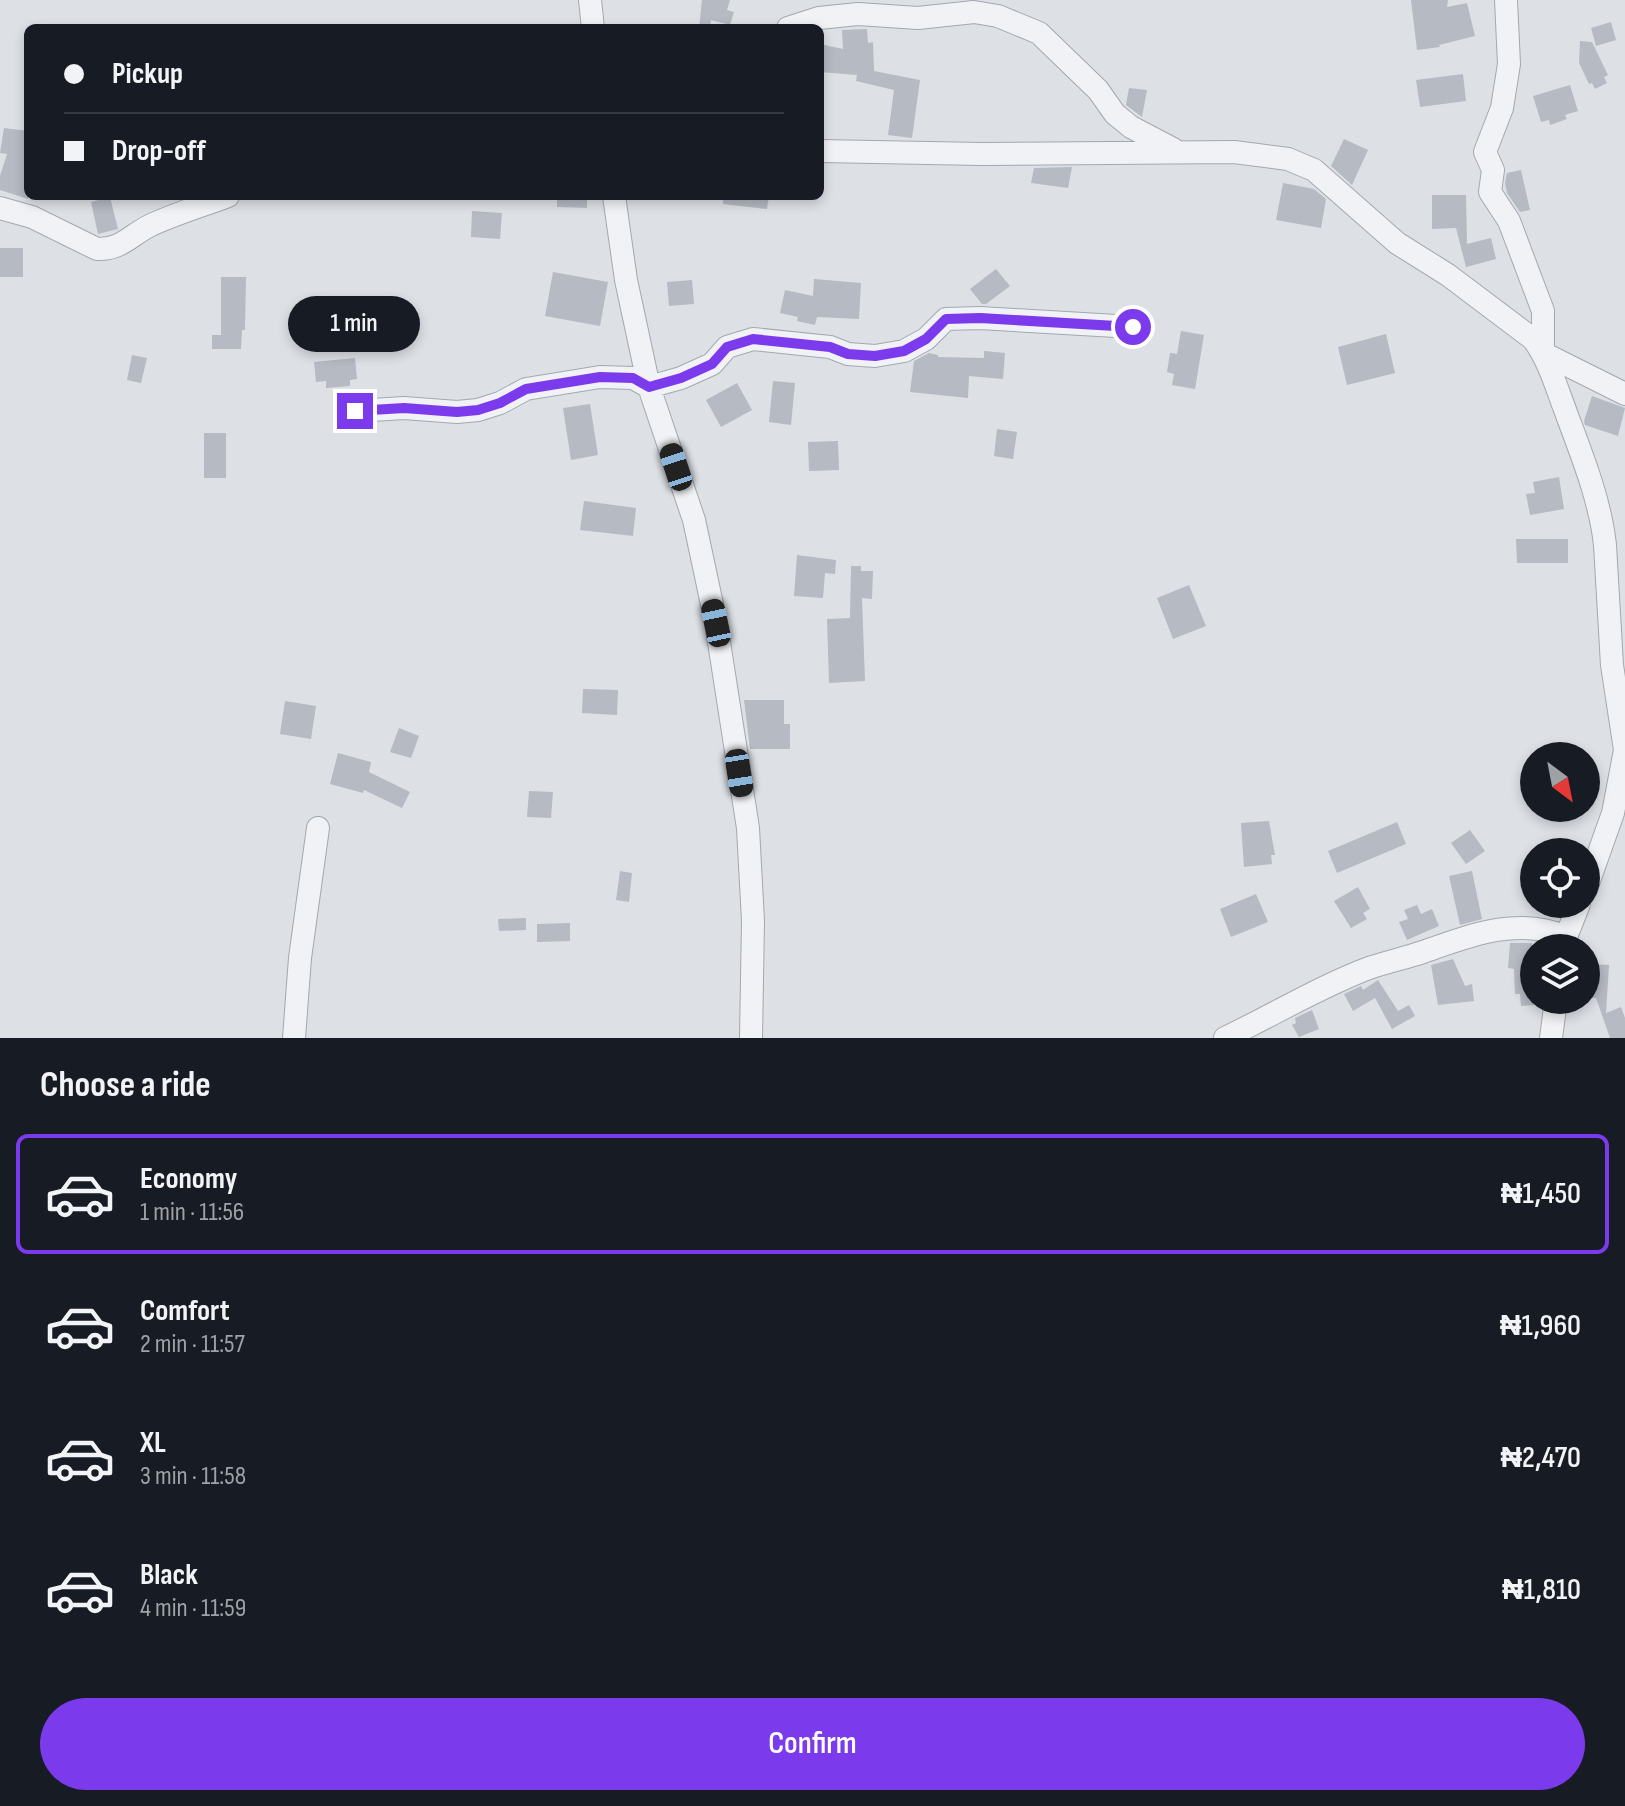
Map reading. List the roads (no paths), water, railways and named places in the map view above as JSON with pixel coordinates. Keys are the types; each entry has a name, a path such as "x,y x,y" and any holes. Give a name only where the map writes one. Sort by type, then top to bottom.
{"street":[{"path":"590,0 593,24"},
{"path":"1506,0 1509,64 1502,108 1485,152 1493,170 1490,192 1509,221 1543,311 1543,353"},
{"path":"795,24 822,9 918,18 998,8 1039,33 1131,127 1177,151"},
{"path":"824,151 982,154 1177,151 1234,152 1288,159 1314,170 1397,243 1448,275 1533,339 1543,353 1574,434 1603,528 1611,653 1625,750 1613,813 1600,850"},
{"path":"0,208 32,217 97,249 108,249 133,238 147,227 218,200"},
{"path":"615,200 626,280 649,387 694,520 716,623 748,828 753,921 751,1038"},
{"path":"355,411 404,408 457,412 478,410 500,403 526,389 600,377 633,378 649,387 681,378 712,364 727,347 753,339 830,347 848,354 875,356 904,351 926,339 946,319 980,318 1133,327"},
{"path":"1543,353 1625,394"},
{"path":"294,1038 300,958 318,828"},
{"path":"1225,1038 1358,973 1467,936 1505,928 1544,928 1553,934"},
{"path":"1551,1038 1554,1014"}]}
